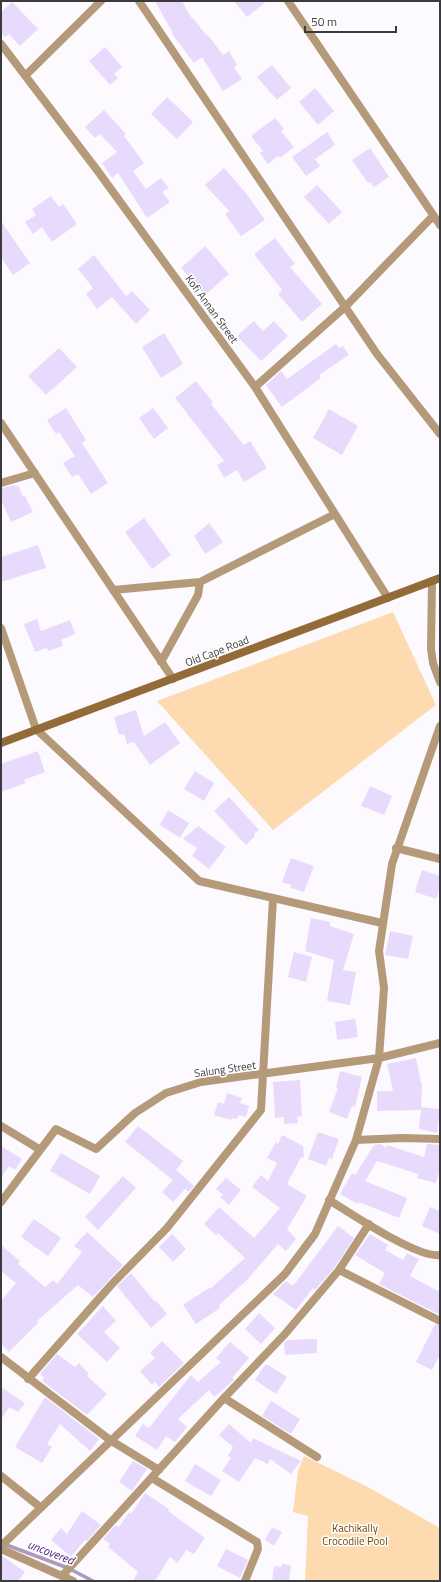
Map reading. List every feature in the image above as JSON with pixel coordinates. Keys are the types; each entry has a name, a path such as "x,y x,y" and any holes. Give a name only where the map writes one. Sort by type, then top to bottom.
{"street":[{"path":"26,75 101,1"},
{"path":"139,1 344,307 377,354 440,434"},
{"path":"288,1 432,216 440,225"},
{"name":"Kofi Annan Street","path":"1,44 26,75 254,387 388,598"},
{"path":"254,387 344,307 432,216"},
{"path":"1,423 173,679"},
{"path":"1,483 35,473"},
{"path":"113,590 200,582 335,514"},
{"name":"Old Cape Road","path":"1,743 440,578"},
{"path":"432,581 431,648 440,682"},
{"path":"161,662 198,595 200,582"},
{"path":"1,628 36,729 199,881 382,923"},
{"path":"1,1546 285,1274 315,1234 356,1140 379,1058 384,988 379,952 382,923 392,864 396,848 440,726"},
{"path":"396,848 440,859"},
{"path":"28,1379 112,1284 167,1228 217,1168 261,1110 273,898"},
{"name":"Salung Street","path":"1,1202 39,1149 56,1129 96,1149 135,1114 166,1093 201,1082 263,1075 379,1058 440,1043"},
{"path":"1,1126 39,1149"},
{"path":"356,1140 402,1138 440,1139"},
{"path":"329,1200 409,1247 426,1254 440,1255"},
{"path":"62,1576 224,1398 285,1334 339,1270 369,1224"},
{"path":"339,1270 440,1322"},
{"path":"1,1358 110,1440 159,1470"},
{"path":"224,1398 317,1456"},
{"path":"1,1476 40,1507"},
{"path":"152,1478 257,1542 258,1549 245,1581"},
{"path":"1,1550 73,1581"}],"green space":[{"path":"393,612 436,705 273,830 157,701"},
{"name":"Kachikally Crocodile Pool","path":"304,1456 366,1486 440,1528 440,1581 305,1581 308,1516 293,1512 298,1471"}],"building":[{"path":"155,1 182,1 192,19 193,18 207,36 208,35 223,55 229,51 237,65 234,67 242,79 223,91 202,57 194,63 172,34 173,33"},
{"path":"234,1 267,1 247,17"},
{"path":"12,2 38,29 20,46 9,34 5,37 1,33 1,12"},
{"path":"105,47 122,67 114,74 118,78 110,85 89,61"},
{"path":"272,65 291,88 277,100 257,77"},
{"path":"315,88 334,111 318,125 299,102"},
{"path":"167,97 193,122 177,139 151,114"},
{"path":"104,110 126,134 124,136 144,163 133,171 146,189 161,178 169,188 162,192 170,202 147,218 118,173 112,178 102,163 117,152 100,134 95,138 85,127"},
{"path":"275,118 284,129 281,131 294,147 280,158 278,156 268,164 260,153 263,151 251,136"},
{"path":"327,132 335,145 315,159 320,166 306,176 292,157"},
{"path":"370,148 389,177 374,187 370,182 368,183 352,160"},
{"path":"224,168 246,193 265,220 241,236 225,214 229,211 205,185"},
{"path":"317,185 342,212 329,224 304,197"},
{"path":"51,196 59,207 63,204 77,224 52,242 42,227 33,234 25,222 36,215 32,209"},
{"path":"1,221 30,263 13,275 1,257"},
{"path":"275,238 295,264 290,267 322,304 302,322 278,294 282,290 254,254"},
{"path":"205,246 229,274 205,295 181,268"},
{"path":"94,255 126,296 132,291 150,310 136,324 112,297 97,309 86,294 93,288 78,269"},
{"path":"254,321 263,331 274,321 288,336 261,361 237,336"},
{"path":"164,333 183,364 161,378 142,347"},
{"path":"336,344 339,348 343,346 349,355 319,375 321,378 282,407 266,385 281,371 287,379"},
{"path":"59,348 77,367 46,395 28,376"},
{"path":"196,381 213,402 211,404 244,445 250,441 267,468 244,482 237,470 224,478 217,465 224,461 175,398"},
{"path":"66,408 86,440 82,443 108,483 91,494 78,474 72,477 63,463 75,456 59,432 56,434 47,420"},
{"path":"153,408 168,428 154,439 139,418"},
{"path":"329,409 358,426 342,455 313,438"},
{"path":"15,485 15,487 18,485 23,497 25,496 33,512 11,522 1,500 1,488"},
{"path":"144,518 171,555 152,569 125,532"},
{"path":"209,523 223,542 205,554 194,536"},
{"path":"38,545 46,568 1,582 1,557"},
{"path":"37,619 41,631 70,620 75,634 61,640 63,646 48,651 47,648 35,652 24,624"},
{"path":"136,710 144,736 165,722 180,743 150,765 134,742 127,744 124,734 119,735 114,717"},
{"path":"38,751 45,772 24,780 26,783 1,792 1,764"},
{"path":"195,771 214,783 204,801 184,789"},
{"path":"370,786 392,796 384,815 361,806"},
{"path":"229,797 259,830 246,845 214,811"},
{"path":"168,810 189,823 180,838 160,825"},
{"path":"198,826 226,847 209,869 192,856 197,848 183,839"},
{"path":"291,858 314,866 304,892 291,888 291,885 282,882"},
{"path":"422,870 440,876 440,888 436,899 415,892"},
{"path":"311,918 330,922 330,926 354,934 343,970 356,972 350,1005 327,1001 334,960 305,951"},
{"path":"390,931 413,936 408,959 385,955"},
{"path":"294,952 312,957 306,982 288,977"},
{"path":"355,1019 358,1037 337,1040 335,1022"},
{"path":"416,1058 422,1083 421,1107 440,1109 437,1133 419,1129 421,1110 377,1111 377,1091 393,1091 387,1064"},
{"path":"340,1071 362,1077 355,1107 352,1106 347,1119 329,1112 338,1088 336,1088"},
{"path":"300,1080 302,1116 297,1117 298,1123 284,1124 284,1117 275,1118 273,1082"},
{"path":"227,1093 242,1098 240,1103 249,1106 246,1117 239,1115 237,1119 232,1118 231,1120 214,1115 218,1102 224,1104"},
{"path":"138,1126 183,1161 176,1170 194,1186 189,1192 185,1189 173,1202 162,1192 173,1180 125,1142"},
{"path":"318,1132 339,1139 332,1159 329,1158 326,1166 308,1159"},
{"path":"282,1135 303,1146 304,1158 301,1157 287,1184 307,1196 287,1229 296,1239 286,1251 278,1244 247,1280 219,1305 220,1308 196,1324 183,1305 209,1288 210,1289 245,1258 218,1233 216,1235 204,1224 219,1207 254,1238 280,1208 252,1187 261,1175 268,1181 277,1163 267,1158 276,1142 278,1144"},
{"path":"381,1144 386,1148 387,1145 424,1157 427,1144 440,1145 440,1169 436,1183 417,1178 418,1174 377,1161 365,1181 407,1198 399,1218 359,1202 358,1204 340,1194 352,1173 355,1175 374,1145"},
{"path":"1,1146 22,1159 15,1170 9,1166 1,1178"},
{"path":"61,1153 100,1176 90,1194 50,1171"},
{"path":"123,1176 136,1188 98,1230 85,1217"},
{"path":"226,1178 241,1190 229,1205 220,1197 223,1195 216,1189"},
{"path":"430,1207 440,1211 440,1234 422,1226"},
{"path":"34,1219 61,1238 48,1256 21,1237"},
{"path":"338,1226 354,1238 335,1267 315,1290 313,1288 296,1310 273,1294 286,1281 293,1286"},
{"path":"87,1232 123,1265 93,1297 78,1285 37,1321 39,1322 9,1352 1,1344 1,1301 16,1283 1,1271 1,1245 20,1261 18,1264 45,1287 53,1280 57,1284 82,1252 74,1246"},
{"path":"172,1234 186,1249 173,1262 159,1247"},
{"path":"370,1234 388,1245 385,1250 403,1260 407,1253 419,1259 410,1276 440,1292 440,1315 379,1284 385,1273 355,1255"},
{"path":"131,1273 167,1314 151,1328 117,1286"},
{"path":"103,1306 116,1321 104,1332 120,1348 107,1362 77,1334"},
{"path":"259,1313 275,1328 261,1344 245,1329"},
{"path":"435,1324 440,1326 440,1354 432,1370 416,1362"},
{"path":"317,1339 317,1353 285,1355 284,1343 287,1340"},
{"path":"162,1341 184,1363 159,1387 155,1382 152,1385 140,1371 155,1358 150,1353"},
{"path":"230,1342 249,1358 232,1378 234,1380 214,1397 209,1390 178,1419 187,1427 175,1442 166,1436 157,1450 135,1436 143,1424 149,1428 191,1375 198,1382 221,1362 216,1358"},
{"path":"57,1354 75,1367 79,1363 89,1374 87,1376 107,1394 87,1415 42,1381 44,1378 40,1374"},
{"path":"265,1365 268,1365 287,1377 276,1394 255,1380"},
{"path":"1,1387 25,1403 18,1412 9,1407 1,1420"},
{"path":"45,1397 99,1439 90,1451 60,1424 47,1444 52,1447 42,1463 15,1447"},
{"path":"271,1401 300,1419 291,1434 262,1416"},
{"path":"229,1424 251,1443 253,1438 301,1461 291,1474 270,1459 268,1464 255,1458 239,1482 222,1471 231,1458 228,1456 233,1447 219,1435"},
{"path":"133,1461 147,1469 132,1491 119,1482"},
{"path":"195,1464 221,1480 211,1496 185,1481"},
{"path":"145,1493 169,1509 168,1511 205,1538 194,1554 186,1550 178,1563 170,1557 155,1581 133,1581 138,1572 108,1547 110,1544 103,1539 116,1525 119,1527 129,1512 131,1514"},
{"path":"82,1511 101,1525 87,1541 85,1540 71,1557 51,1540 61,1528 67,1534"},
{"path":"272,1527 282,1532 274,1546 265,1540"},
{"path":"226,1549 248,1560 240,1578 217,1566"},
{"path":"1,1555 25,1572 18,1581 1,1581"},
{"path":"282,1564 291,1565 289,1581 272,1581 274,1566 281,1567"}],"waterway":[{"name":"uncovered","path":"4,1544 68,1568 93,1581"}]}
